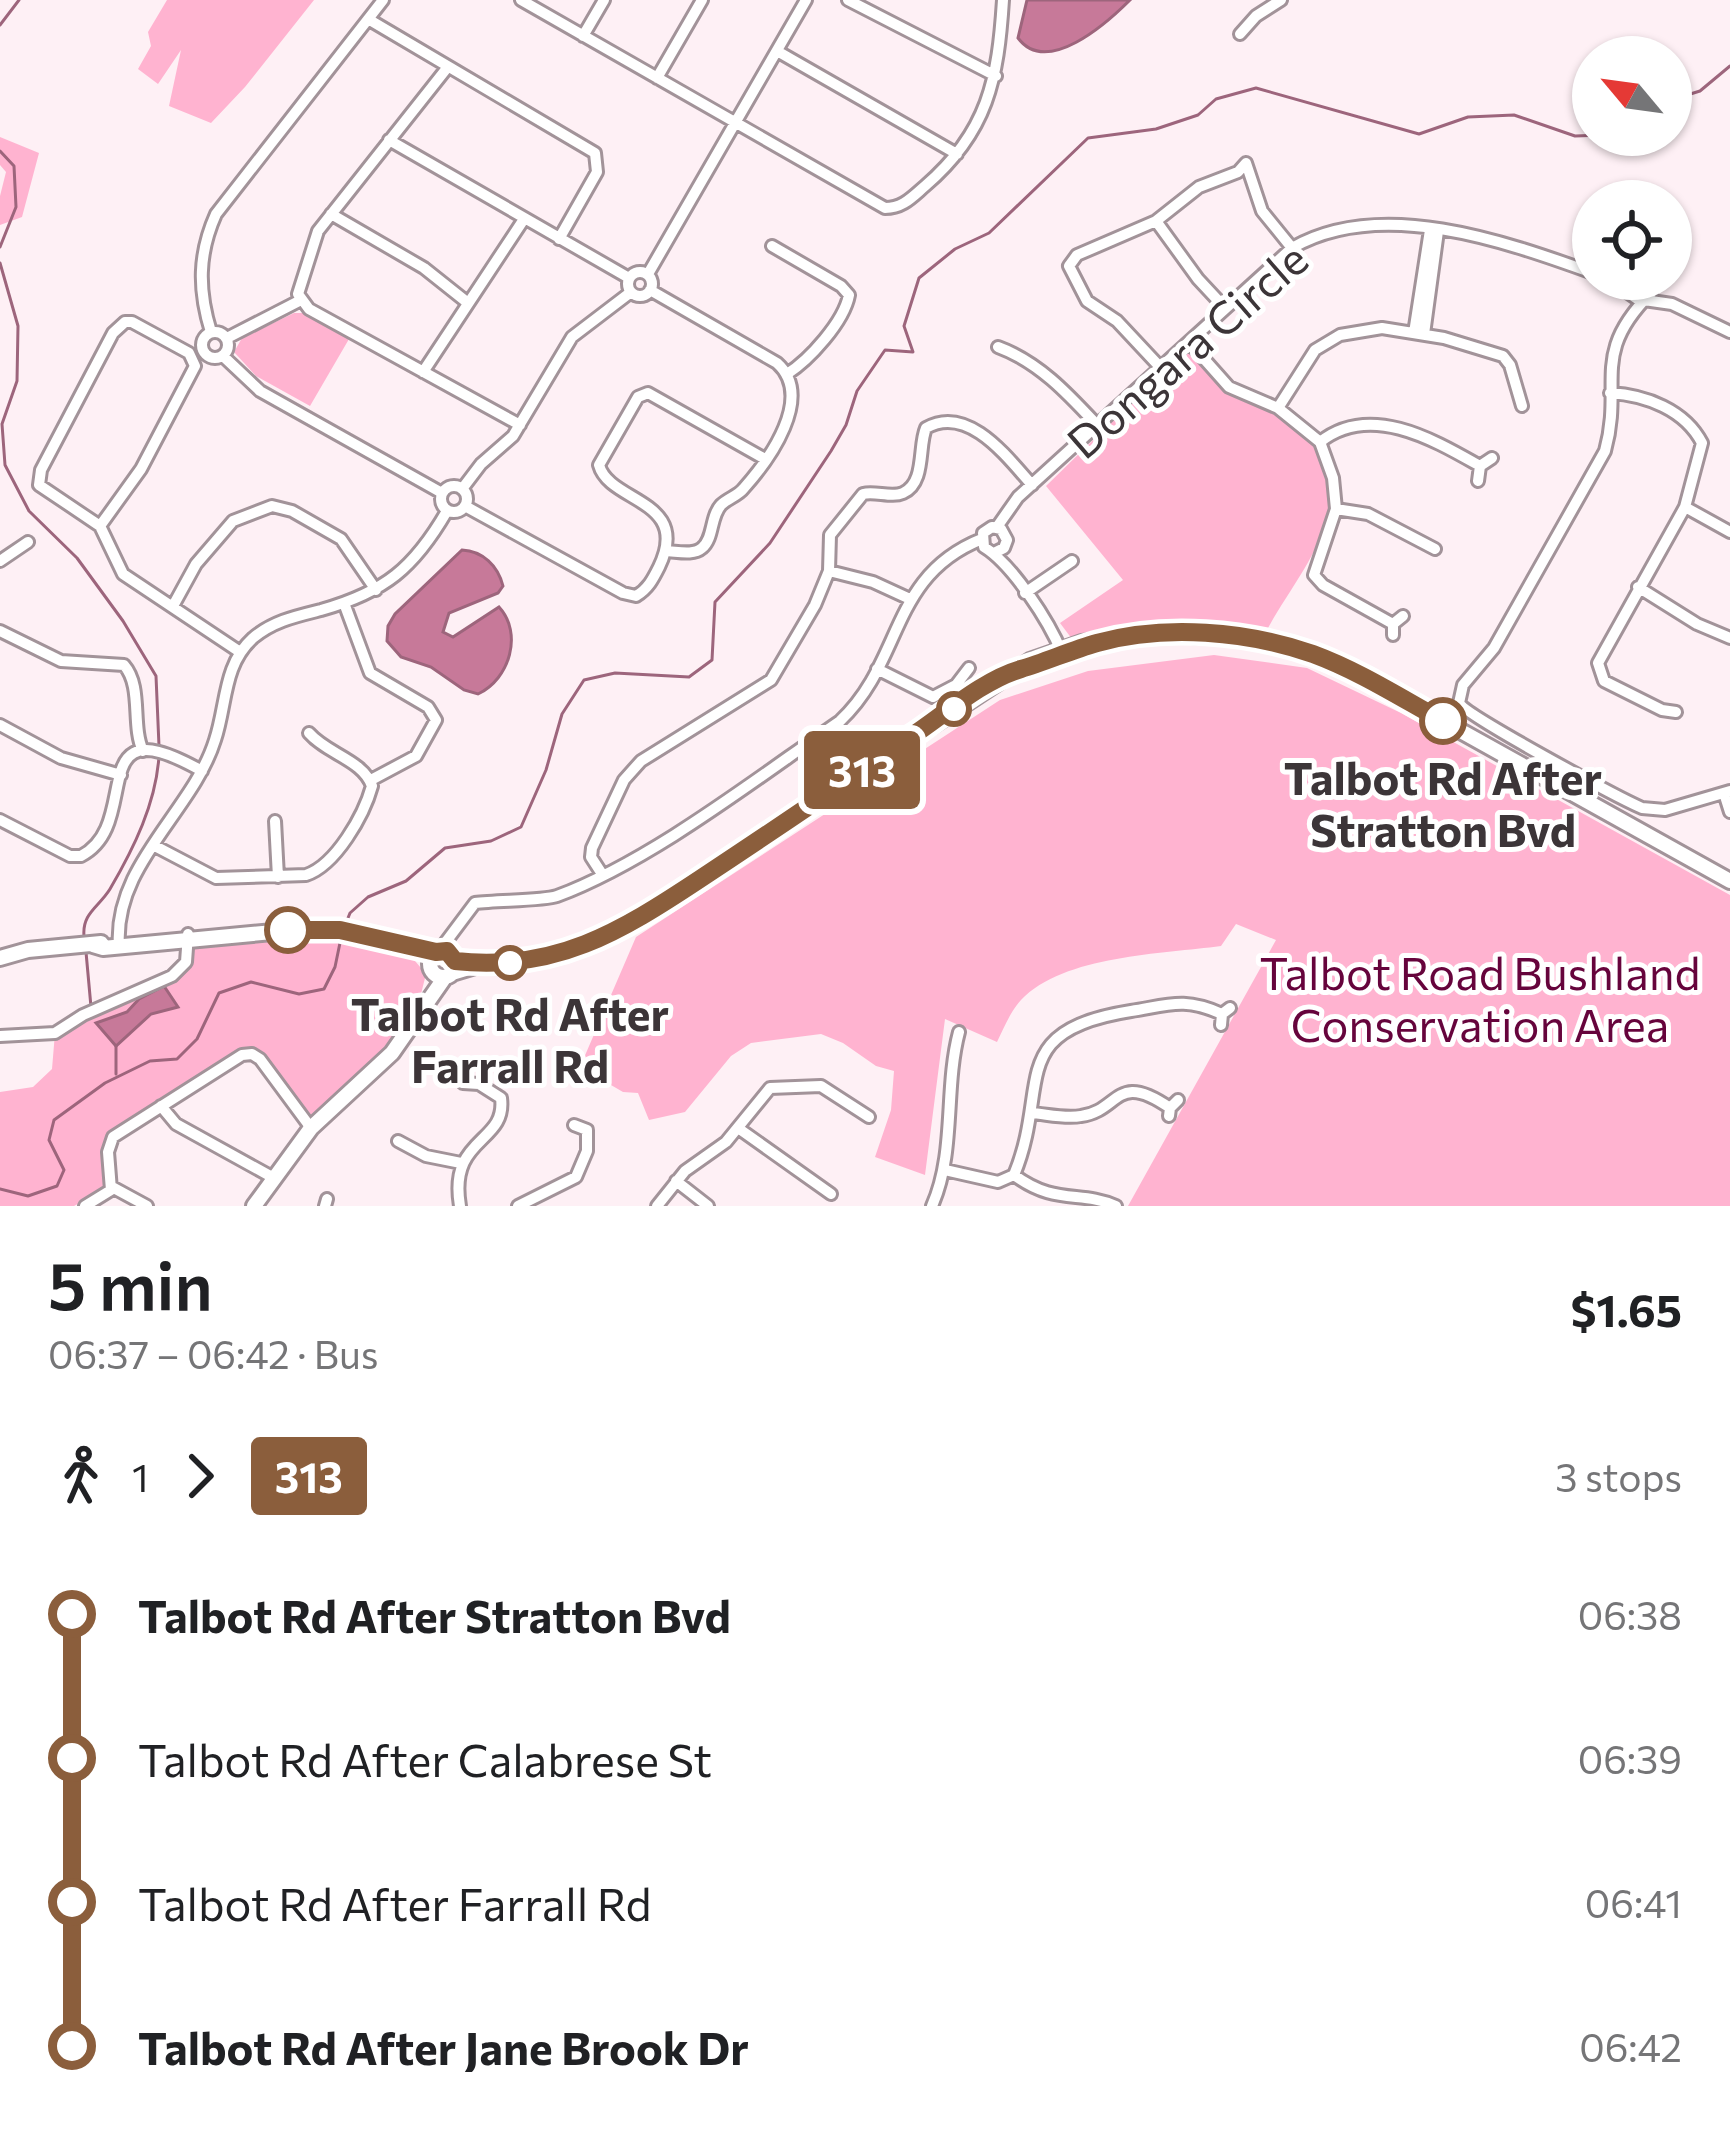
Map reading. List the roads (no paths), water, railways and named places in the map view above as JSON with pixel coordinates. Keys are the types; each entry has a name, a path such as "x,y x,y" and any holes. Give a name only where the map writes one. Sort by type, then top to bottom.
{"main road":[{"path":"0,958 28,950 188,937 344,931 400,943 443,963 555,956 609,934 688,887 979,692 1024,667 1032,669 1058,654 1090,645 1190,633 1260,641 1310,653 1363,676 1730,881"},
{"path":"254,1206 311,1128 392,1053 443,963"}],"street":[{"path":"211,332 200,277 216,214 382,0"},
{"path":"521,0 885,208 904,204 957,154 981,117 996,76 1003,0"},
{"path":"584,36 604,0"},
{"path":"657,78 702,0"},
{"path":"648,274 806,0"},
{"path":"848,0 996,76"},
{"path":"1240,34 1256,16 1281,0"},
{"path":"368,19 595,153 597,172 559,238"},
{"path":"777,51 957,154"},
{"path":"447,68 331,214 309,249 298,288 309,309 520,425"},
{"path":"389,140 629,278 632,292"},
{"path":"1160,367 1117,321 1087,301 1071,273 1071,260 1156,221 1198,187 1238,172 1246,163 1262,211 1292,248"},
{"path":"331,214 424,268 468,303"},
{"path":"423,372 524,219"},
{"path":"1156,221 1225,308"},
{"name":"Dongara Circle","path":"1000,529 1006,509 1160,367 1292,248 1322,233 1354,226 1434,231 1496,241 1572,265"},
{"path":"1419,334 1434,231"},
{"path":"190,241 205,244"},
{"path":"772,246 841,286 849,296 817,345 787,374"},
{"path":"629,278 638,272 648,274"},
{"path":"632,292 641,296 650,290 648,274"},
{"path":"650,290 777,363 787,374 788,421 765,459 742,490 720,507 702,548 665,551"},
{"path":"462,489 520,425 572,337 632,292"},
{"path":"227,338 301,300"},
{"path":"1630,300 1611,354 1611,421 1605,451 1494,648 1462,685 1459,704 1468,715 1642,808 1665,810 1727,792 1730,812"},
{"path":"1661,300 1730,332"},
{"path":"1668,300 1672,304"},
{"path":"100,526 146,461 195,366 189,353 132,322 113,333 38,478 43,491 100,526 123,574 240,652"},
{"path":"1278,408 1307,360 1327,341 1369,328 1419,334 1503,356 1522,406"},
{"path":"211,332 227,338 229,346 223,356 212,358 203,350 203,339 211,332"},
{"path":"1189,342 1229,387 1278,408 1320,442 1334,478 1336,509 1314,575 1323,585 1396,625"},
{"path":"998,347 1052,380 1097,425"},
{"path":"223,356 260,391 442,493"},
{"path":"465,506 636,596 648,586 665,551 662,523 651,506 600,472 599,465 638,398 648,393 765,459"},
{"path":"1610,393 1638,396 1663,406 1700,436 1703,450 1685,507 1600,654 1598,670 1604,681 1662,710 1676,712"},
{"path":"602,874 591,857 592,848 628,775 641,761 771,680 812,612 829,572 828,539 852,502 868,492 899,494 909,489 921,465 923,433 932,424 954,423 981,434 1032,485"},
{"path":"1320,442 1349,429 1388,427 1432,439 1480,466"},
{"path":"1478,481 1480,466 1492,458"},
{"path":"453,486 462,489 465,506 459,512 447,511 442,493 453,486"},
{"path":"173,606 196,564 233,521 272,506 292,511 341,539 376,590"},
{"path":"1685,507 1730,532"},
{"path":"1336,509 1368,514 1438,550"},
{"path":"122,943 125,903 153,844 202,771 240,652 280,621 376,590 410,564 447,511"},
{"path":"443,963 456,927 475,903 551,898 602,874 697,819 840,721 858,702 923,577 967,544 991,547 1007,539 1000,529 987,529 991,547 1045,624 1058,654"},
{"path":"0,561 28,542"},
{"path":"1025,593 1072,561"},
{"path":"829,572 873,582 910,599"},
{"path":"1638,587 1696,624 1730,638"},
{"path":"344,603 370,673 435,715 435,727 416,756 371,780"},
{"path":"0,631 61,661 124,665 133,679 136,733 151,751 202,771"},
{"path":"877,669 933,697 956,685 969,668"},
{"path":"1582,675 1598,670"},
{"path":"0,724 61,758 121,775"},
{"path":"153,844 216,878 306,875 323,867 362,810 371,793 371,780 309,733"},
{"path":"0,820 70,856 81,856 104,835 127,760 151,751"},
{"path":"275,821 278,877"},
{"path":"0,1036 55,1034 92,1011 178,972 188,956 188,937"},
{"path":"1014,1175 1036,1073 1053,1043 1076,1024 1181,1001 1224,1015"},
{"path":"932,1206 945,1170 950,1076 959,1032"},
{"path":"85,1206 107,1195 112,1187 110,1142 117,1133 242,1055 260,1059 311,1128"},
{"path":"460,1206 461,1163 502,1113 501,1097 478,1078 464,1083"},
{"path":"657,1206 676,1181 716,1151 770,1088 821,1085 869,1117"},
{"path":"1031,1113 1081,1116 1130,1092 1172,1108"},
{"path":"161,1106 176,1124 272,1177"},
{"path":"518,1206 576,1177 587,1150 581,1127 596,1117"},
{"path":"738,1128 833,1198"},
{"path":"395,1138 426,1156 461,1163"},
{"path":"945,1170 998,1182 1014,1175"},
{"path":"1014,1175 1059,1198 1119,1204"},
{"path":"676,1181 708,1206"},
{"path":"112,1187 147,1206"}],"waterway":[{"path":"0,25 19,0"},
{"path":"1692,93 1730,66"},
{"path":"346,923 368,897 406,881 445,848 491,841 521,827 546,770 562,714 584,680 615,673 689,677 712,660 715,602 770,543 831,451 857,391 885,350 913,352 904,326 919,278 955,249 989,233 1088,138 1156,129 1198,115 1216,99 1256,88 1419,134 1468,117 1514,115 1572,135"},
{"path":"0,151 14,166 16,207 0,247"},
{"path":"0,263 18,326 17,381 2,424 5,465 29,511 77,558 156,676 159,746"},
{"path":"84,936 88,916 110,889 142,825 159,756"},
{"path":"0,1189 28,1196 57,1186 64,1170 49,1140 54,1120 105,1083 150,1061 177,1059 197,1039 219,993 251,982 299,994 324,989 341,938"},
{"path":"86,952 91,1007"},
{"path":"116,1046 116,1074"}],"place":[{"name":"Talbot Rd After Stratton Bvd","path":"1443,721"},
{"name":"Talbot Rd After Farrall Rd","path":"510,963"}],"park label":[{"name":"Talbot Road Bushland Conservation Area","path":"1480,997"}]}
